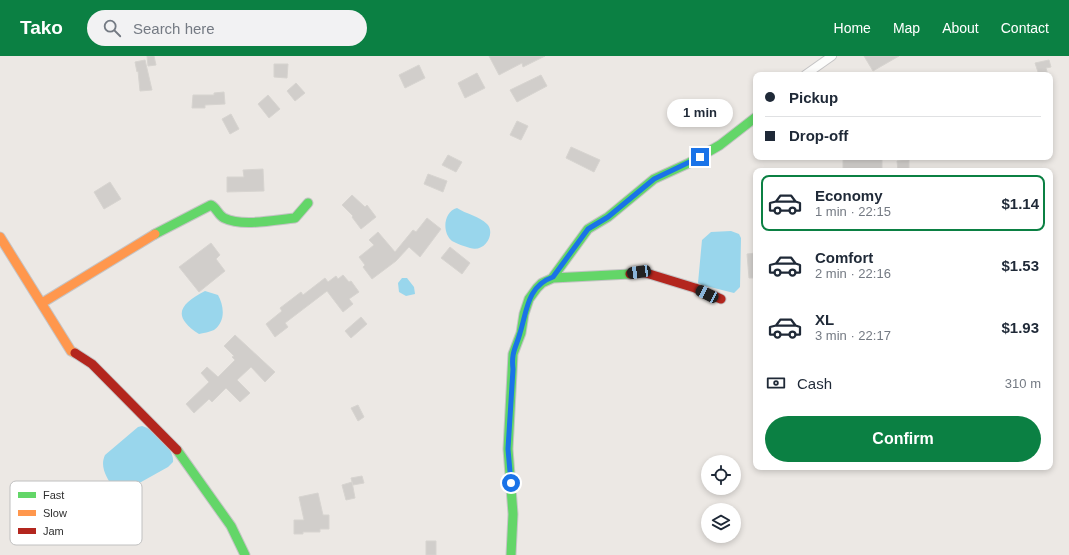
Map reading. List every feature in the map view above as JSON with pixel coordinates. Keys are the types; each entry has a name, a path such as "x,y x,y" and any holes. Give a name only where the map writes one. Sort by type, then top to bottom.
{"street":[{"path":"809,72 832,56"},
{"path":"553,277 588,229 608,217 654,179 689,163 720,145 753,119"},
{"path":"42,303 151,236 211,205 215,207 221,217 228,220 246,222 295,218 308,203"},
{"path":"0,237 71,351 92,364 181,454 231,526 245,555"},
{"path":"511,555 513,514 508,449 513,369 512,358 520,333 525,309 535,289 546,279 553,277 560,278 621,275 639,272 695,288 721,299"}],"water":[{"path":"457,208 487,224 490,237 488,241 480,248 475,249 461,245 452,241 449,237 445,228 447,218 452,210"},
{"path":"731,231 739,234 741,238 740,287 734,293 698,283 702,240 711,232"},
{"path":"402,278 407,278 414,287 415,294 406,296 399,292 398,283"},
{"path":"205,291 218,295 222,304 223,313 221,322 214,330 199,334 190,328 185,322 182,316 182,311 190,301"},
{"path":"142,426 147,428 163,440 171,451 173,462 168,467 142,482 109,481 103,464 105,455 138,427"}],"building":[{"path":"147,56 154,56 156,65 148,66"},
{"path":"489,56 545,56 523,67 522,63 499,75"},
{"path":"864,56 899,56 873,71"},
{"path":"145,60 152,90 140,91 138,71 137,72 135,62"},
{"path":"1049,60 1051,67 1046,68 1047,72 1038,72 1035,63"},
{"path":"274,64 288,64 287,78 274,77"},
{"path":"419,65 425,78 405,88 399,75"},
{"path":"477,73 485,88 465,98 458,83"},
{"path":"541,75 547,86 517,102 510,90"},
{"path":"296,83 305,93 295,101 287,91"},
{"path":"224,92 225,104 205,105 205,108 192,108 193,95 214,95 214,93"},
{"path":"268,95 280,109 269,118 258,104"},
{"path":"231,114 239,129 230,134 222,119"},
{"path":"517,121 528,126 521,140 510,135"},
{"path":"571,147 600,160 594,172 566,158"},
{"path":"448,155 462,162 456,172 442,165"},
{"path":"843,160 882,160 882,168 843,168"},
{"path":"909,160 909,168 898,168 897,161"},
{"path":"263,169 264,191 227,192 227,177 244,177 243,170"},
{"path":"428,174 447,181 443,192 424,184"},
{"path":"110,182 121,199 104,209 94,192"},
{"path":"352,195 365,207 367,205 376,217 361,229 352,217 353,216 342,205"},
{"path":"427,218 441,229 420,257 409,247 396,261 372,279 363,267 365,265 359,257 374,245 369,240 378,232 395,252 413,230 416,232"},
{"path":"211,243 220,255 216,259 225,271 199,292 179,267"},
{"path":"450,247 470,263 462,274 441,258"},
{"path":"753,253 753,278 749,278 747,254"},
{"path":"343,275 349,282 351,281 359,292 349,299 353,304 343,312 327,291 285,323 288,327 275,337 266,324 282,311 280,308 301,292 303,295 325,278 328,282 336,276 338,279"},
{"path":"361,317 367,324 351,338 345,331"},
{"path":"235,335 275,372 265,382 251,367 237,380 250,393 240,402 226,388 212,402 209,399 194,413 186,404 209,382 201,373 207,367 218,377 235,360 232,357 234,356 224,346"},
{"path":"358,405 364,417 358,421 351,408"},
{"path":"362,476 364,483 353,485 351,478"},
{"path":"352,482 355,498 346,500 342,485"},
{"path":"318,493 323,515 329,515 329,529 320,529 320,532 303,532 303,534 294,534 294,520 304,520 299,497"},
{"path":"426,541 436,541 436,555 426,555"}],"traffic: fast":[{"path":"553,277 588,229 608,217 654,179 689,163 720,145 753,119"},
{"path":"155,234 211,205 224,218 231,221 249,222 295,218 308,203"},
{"path":"511,555 513,514 508,449 513,354 521,333 524,314 529,299 542,283 553,278 630,274"},
{"path":"177,450 231,526 245,555"}],"traffic: slow":[{"path":"42,303 155,234"},
{"path":"0,237 71,351 75,353"}],"traffic: jam":[{"path":"630,274 639,272 646,273 695,288 721,299"},
{"path":"75,353 92,364 177,450"}],"route":[{"path":"511,483 508,449 513,369 512,358 520,333 525,309 535,289 546,279 553,277 588,229 608,217 654,179 700,157"}]}
